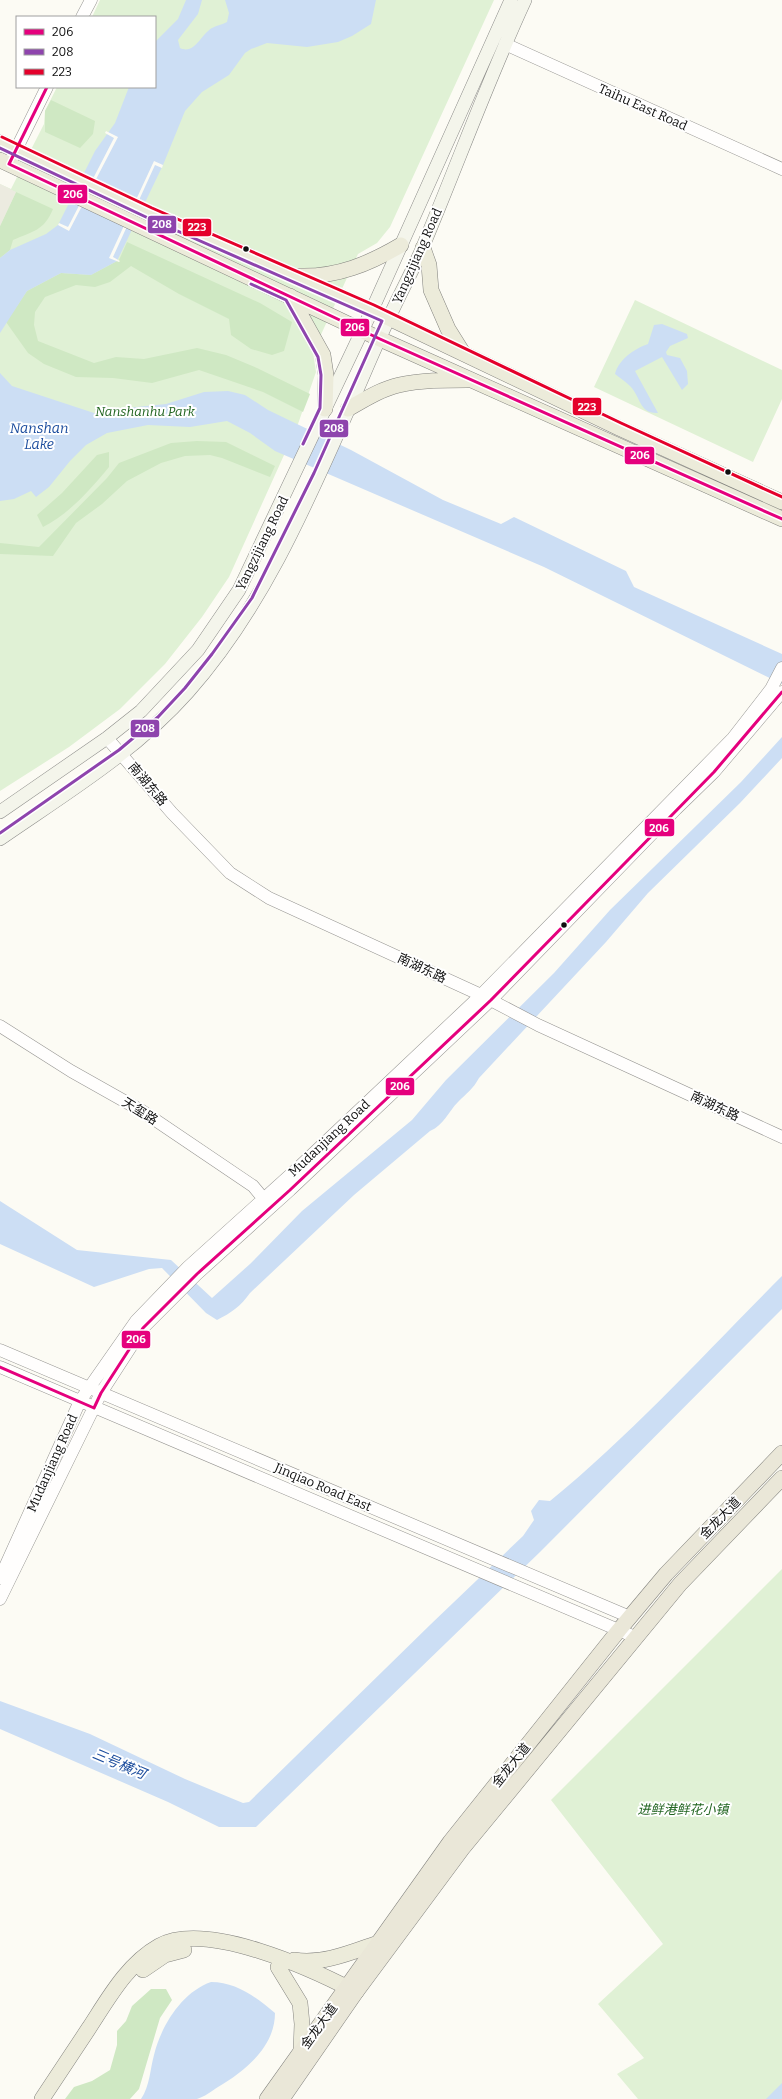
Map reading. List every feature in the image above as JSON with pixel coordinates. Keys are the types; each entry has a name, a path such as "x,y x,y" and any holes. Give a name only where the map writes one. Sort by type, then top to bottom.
{"highway":[{"name":"金龙大道","path":"282,2099 349,1993 378,1943 450,1842 619,1630 666,1574 782,1453"},
{"name":"金龙大道","path":"267,2099 301,2051 349,1993 462,1849 635,1637 680,1584 782,1478"}],"main road":[{"name":"Yangzijiang Road","path":"0,812 108,738 141,711 198,650 239,590 372,310 511,0"},
{"name":"Yangzijiang Road","path":"0,839 122,754 162,721 189,691 256,601 319,475 389,318 423,248 505,44 525,0"},
{"path":"0,142 150,213 372,310 619,428 782,502"},
{"path":"4,162 380,339 782,519"},
{"path":"294,276 332,273 364,265 400,246"},
{"path":"423,248 429,265 431,290 448,329 463,353"},
{"path":"290,296 323,355 326,375 325,409"},
{"path":"348,409 370,397 398,385 420,382 472,380"},
{"name":"Jinqiao Road East","path":"630,1617 645,1625"},
{"path":"42,2099 115,1988 134,1965 160,1946 188,1939 216,1939 255,1949 278,1962 349,1993"},
{"path":"52,2099 120,1993 140,1971 166,1955 192,1948 218,1949 278,1962 304,1962 325,1959 378,1943"},
{"path":"278,1962 300,2003 302,2024 301,2051"}],"street":[{"path":"83,16 91,0"},
{"name":"Taihu East Road","path":"505,44 782,169"},
{"path":"4,162 16,150 47,88"},
{"name":"Mudanjiang Road","path":"0,1578 80,1402 136,1321 175,1288 268,1203 486,998 778,692 782,668"},
{"name":"南湖东路","path":"108,738 172,813 230,873 269,898 486,998 538,1025 782,1137"},
{"name":"天玺路","path":"0,1026 71,1071 142,1111 253,1186 268,1203"},
{"name":"Mudanjiang Road","path":"0,1598 101,1393 143,1328 175,1288"},
{"name":"Jinqiao Road East","path":"0,1350 630,1617"},
{"name":"Jinqiao Road East","path":"0,1367 635,1637"}],"green space":[{"name":"Nanshanhu Park","path":"100,0 494,0 390,227 377,243 358,254 313,352 316,372 298,424 229,577 202,617 165,664 120,709 69,747 0,791 0,184 11,189 44,124 45,111 56,88 156,88 156,16 92,16"},
{"path":"51,100 95,121 93,134 80,148 45,132 45,111"},
{"path":"16,192 53,209 50,216 42,226 13,240 10,250 0,258 0,226"},
{"path":"127,242 260,303 292,322 284,351 272,355 251,349 231,335 229,319 179,294 131,266 110,282 95,287 76,285 45,297 35,312 34,325 38,341 94,363 116,357 144,359 197,348 226,355 257,368 310,394 303,412 263,392 199,370 152,383 113,378 76,377 44,364 28,353 6,322 27,291 61,273 91,275 119,260"},
{"path":"635,300 782,370 782,399 753,462 594,387"},
{"path":"197,441 226,442 275,466 270,477 222,458 210,455 185,456 161,463 127,481 102,504 76,523 53,556 0,554 0,543 39,547 107,478 119,463 171,443"},
{"path":"109,452 109,467 95,484 71,508 53,522 43,527 37,515 62,493 97,455"},
{"name":"进鲜港鲜花小镇","path":"782,1569 782,2099 638,2099 617,2074 644,2058 598,2004 663,1944 551,1800"},
{"path":"151,1989 166,1989 172,2000 160,2018 139,2089 130,2099 65,2099 74,2087 92,2081 110,2070 117,2045 117,2031 126,2021 132,2006"}],"shaded area":[{"path":"0,184 16,192 0,226"}],"water":[{"path":"186,0 202,0 198,14 178,40 180,48 190,49 212,28 227,22 229,13 225,0 376,0 371,24 352,36 338,42 307,47 267,43 245,53 229,75 202,92 185,111 163,165 117,261 91,275 61,273 27,291 0,333 0,258 10,250 46,234 58,225 95,151 115,123 129,88 156,88 156,41 178,19"},
{"path":"662,324 687,334 688,338 670,346 666,352 667,355 680,358 687,371 688,384 682,390 662,357 635,371 658,413 652,413 644,408 634,390 615,374 620,364 628,355 648,344 654,325"},
{"name":"Nanshan Lake","path":"0,373 12,386 97,414 117,409 166,404 204,392 228,391 245,395 268,410 351,450 443,500 501,524 514,517 626,571 634,587 782,654 782,684 544,567 275,451 250,433 227,421 190,427 148,425 107,433 86,445 70,461 49,487 36,497 31,491 14,499 0,501"},
{"path":"782,737 782,758 740,803 648,893 606,942 479,1078 442,1122 354,1195 231,1312 217,1320 206,1313 162,1268 149,1269 94,1287 0,1244 0,1201 77,1250 171,1260 212,1298 250,1264 302,1211 412,1120 446,1080 554,973 610,910 741,782"},
{"name":"三号横河","path":"782,1276 782,1309 541,1551 256,1827 219,1827 168,1802 0,1729 0,1701 90,1734 185,1779 243,1803 249,1802 523,1536 534,1520 531,1511 539,1500 550,1501 611,1448 669,1392"},
{"path":"211,1982 237,1988 253,1996 275,2013 274,2025 270,2037 257,2057 248,2066 228,2081 200,2098 141,2099 148,2083 157,2044 167,2022 182,2002 201,1987"},
{"path":"782,2083 782,2099 766,2099"}],"pier":[{"path":"106,131 118,137 69,231 58,225 59,223 68,227 114,138 105,133"},
{"path":"154,161 163,165 162,168 155,165 113,257 120,261 119,262 109,258"}],"transit line":[{"name":"206","path":"47,88 9,164 380,339 782,519"},
{"name":"223","path":"2,137 152,208 374,305 621,423 782,497"},
{"name":"208","path":"0,148 148,218 382,321 314,473 252,598 212,654 185,688 158,717 119,750 0,833"},
{"name":"208","path":"251,284 286,300 318,357 321,375 320,408 303,444"},
{"name":"206","path":"0,1367 94,1408 101,1393 143,1328 197,1274 290,1190 491,1000 714,772 782,692"}]}
